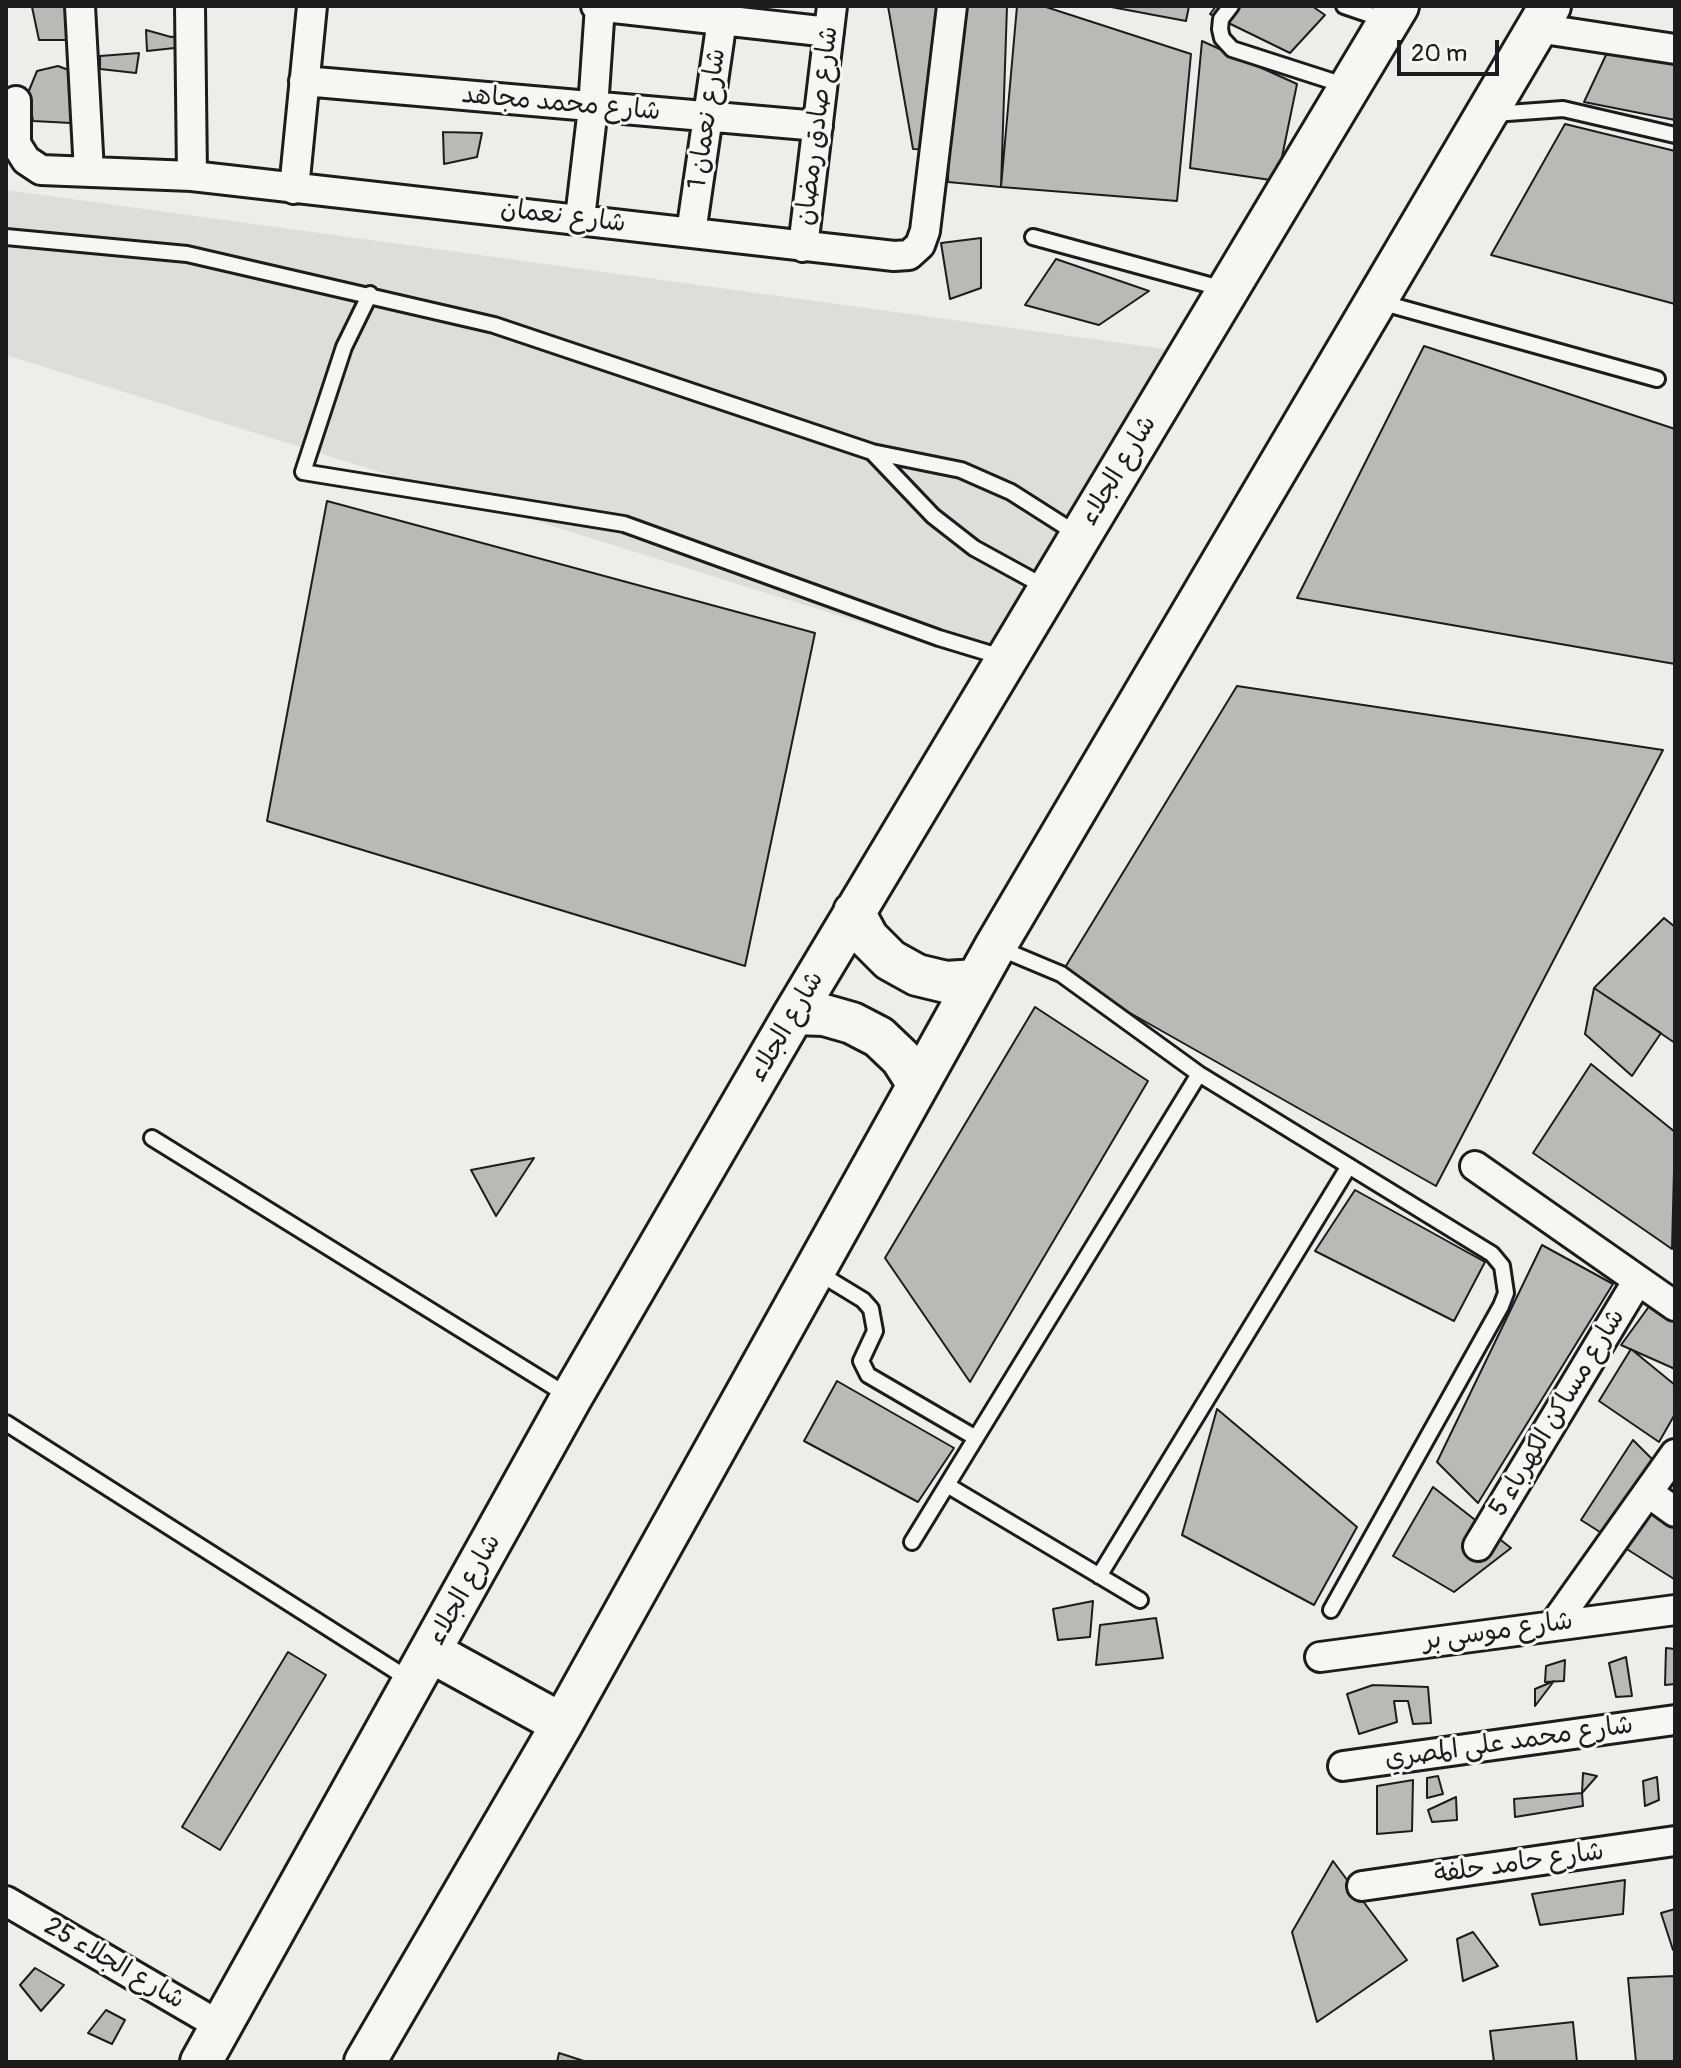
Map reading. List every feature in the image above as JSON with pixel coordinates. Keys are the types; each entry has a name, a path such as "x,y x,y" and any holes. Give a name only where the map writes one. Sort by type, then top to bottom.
{"main road":[{"name":"شارع الجلاء","path":"201,2062 571,1398 794,1014 1394,10"},
{"path":"365,2062 562,1724 986,963 1543,17"},
{"path":"854,912 868,938 890,960 917,975 946,982 986,963"},
{"path":"794,1014 824,1015 852,1023 879,1037 901,1058 917,1083"},
{"path":"422,1667 562,1724"}],"street":[{"path":"80,6 89,172"},
{"path":"190,6 192,176"},
{"path":"294,189 312,6"},
{"path":"580,218 593,108 599,6 831,19"},
{"name":"شارع نعمان","path":"16,101 16,144 26,160 41,170 192,176 580,218 803,247 909,255 920,245 925,231 952,6"},
{"name":"شارع نعمان 1","path":"691,233 723,13"},
{"path":"1543,17 1675,49"},
{"name":"شارع صادق رمضان","path":"803,247 831,19"},
{"name":"شارع محمد مجاهد","path":"304,81 818,126"},
{"path":"1475,1166 1675,1306"},
{"name":"شارع مساكن الكهرباء 5","path":"1478,1546 1638,1280"},
{"path":"1555,1623 1675,1454"},
{"path":"1649,1493 1675,1512"},
{"name":"شارع موسى بر","path":"1320,1657 1555,1623 1675,1610"},
{"name":"شارع محمد على المصري","path":"1343,1766 1675,1720"},
{"name":"شارع حامد حلفة","path":"1362,1886 1675,1841"},
{"name":"شارع الجلاء 25","path":"6,1901 222,2027"}],"lane":[{"path":"1231,6 1221,19 1220,29 1222,38 1232,49 1349,86"},
{"path":"1344,6 1394,10"},
{"path":"1486,114 1563,109 1675,135"},
{"path":"6,237 187,254 494,325 872,452 961,470 1011,492 1080,536"},
{"path":"1033,237 1228,290"},
{"path":"370,294 344,347 303,472 624,524 939,638 1006,658"},
{"path":"1376,301 1657,379"},
{"path":"872,452 933,516 974,548 1048,589"},
{"path":"986,963 1061,974 1199,1074 1492,1254 1506,1279 1506,1293 1331,1610"},
{"path":"912,1542 1199,1074"},
{"path":"152,1138 571,1398"},
{"path":"1099,1576 1349,1166"},
{"path":"813,1270 863,1300 871,1309 875,1331 861,1361 868,1375 976,1438"},
{"path":"6,1423 422,1667"},
{"path":"947,1485 1140,1600"}],"shaded area":[{"path":"6,190 1194,353 1006,668 6,355"}],"building":[{"path":"73,6 76,40 39,40 32,7"},
{"path":"888,6 950,6 949,150 913,149"},
{"path":"952,6 1007,6 1001,187 948,182"},
{"path":"1017,6 1043,6 1191,54 1177,201 1001,187"},
{"path":"1106,6 1189,6 1186,21"},
{"path":"1216,6 1312,6 1325,15 1290,53 1210,14"},
{"path":"146,30 171,37 185,35 184,47 147,51"},
{"path":"1613,40 1675,58 1675,120 1584,102"},
{"path":"1202,41 1297,84 1277,181 1190,168"},
{"path":"139,53 136,73 100,69 100,56"},
{"path":"58,66 74,72 82,100 71,123 33,121 28,93 37,71"},
{"path":"1565,124 1675,151 1675,304 1491,255"},
{"path":"443,132 482,133 477,157 444,164"},
{"path":"981,238 981,288 950,299 941,243"},
{"path":"1056,259 1149,291 1099,325 1025,305"},
{"path":"1424,346 1675,429 1675,664 1297,598"},
{"path":"327,501 815,633 745,966 267,821"},
{"path":"1237,686 1663,750 1436,1186 1061,974"},
{"path":"1664,918 1675,927 1675,1043 1594,988"},
{"path":"1594,988 1661,1033 1632,1076 1585,1034"},
{"path":"1035,1007 1148,1081 970,1382 885,1258"},
{"path":"1591,1064 1675,1132 1672,1249 1533,1153"},
{"path":"534,1158 496,1216 471,1170"},
{"path":"1355,1190 1485,1262 1454,1321 1315,1251"},
{"path":"1542,1245 1613,1284 1478,1503 1437,1462"},
{"path":"1658,1294 1675,1309 1675,1369 1621,1345"},
{"path":"1631,1349 1675,1385 1675,1414 1659,1442 1599,1401"},
{"path":"837,1381 954,1448 918,1502 804,1441"},
{"path":"1217,1409 1357,1527 1314,1605 1182,1535"},
{"path":"1633,1440 1675,1482 1674,1579 1581,1520"},
{"path":"1433,1487 1511,1548 1454,1592 1393,1556"},
{"path":"1093,1601 1090,1637 1058,1640 1053,1609"},
{"path":"1156,1618 1163,1658 1096,1665 1100,1625"},
{"path":"1666,1648 1675,1649 1675,1684 1665,1685"},
{"path":"288,1652 326,1675 220,1850 182,1827"},
{"path":"1626,1657 1632,1696 1616,1697 1609,1663"},
{"path":"1565,1660 1564,1681 1545,1682 1546,1666"},
{"path":"1554,1681 1535,1706 1535,1689"},
{"path":"1373,1685 1428,1687 1431,1723 1413,1724 1408,1701 1394,1701 1397,1722 1359,1734 1347,1694"},
{"path":"1583,1773 1597,1776 1582,1793"},
{"path":"1438,1776 1443,1794 1427,1798 1427,1778"},
{"path":"1657,1777 1659,1800 1645,1806 1643,1781"},
{"path":"1413,1780 1412,1831 1377,1834 1377,1786"},
{"path":"1582,1793 1583,1806 1515,1817 1514,1799"},
{"path":"1456,1797 1457,1820 1432,1822 1428,1810"},
{"path":"1333,1861 1407,1960 1317,2022 1292,1932"},
{"path":"1625,1880 1623,1914 1540,1925 1532,1894"},
{"path":"1675,1909 1675,1950 1673,1950 1661,1913"},
{"path":"1473,1932 1498,1966 1463,1981 1457,1939"},
{"path":"35,1968 64,1985 41,2011 20,1985"},
{"path":"1675,1976 1675,2062 1636,2062 1628,1978"},
{"path":"106,2010 125,2020 112,2044 88,2033"},
{"path":"1573,2022 1577,2062 1494,2062 1490,2031"},
{"path":"559,2053 587,2062 557,2062"}]}
